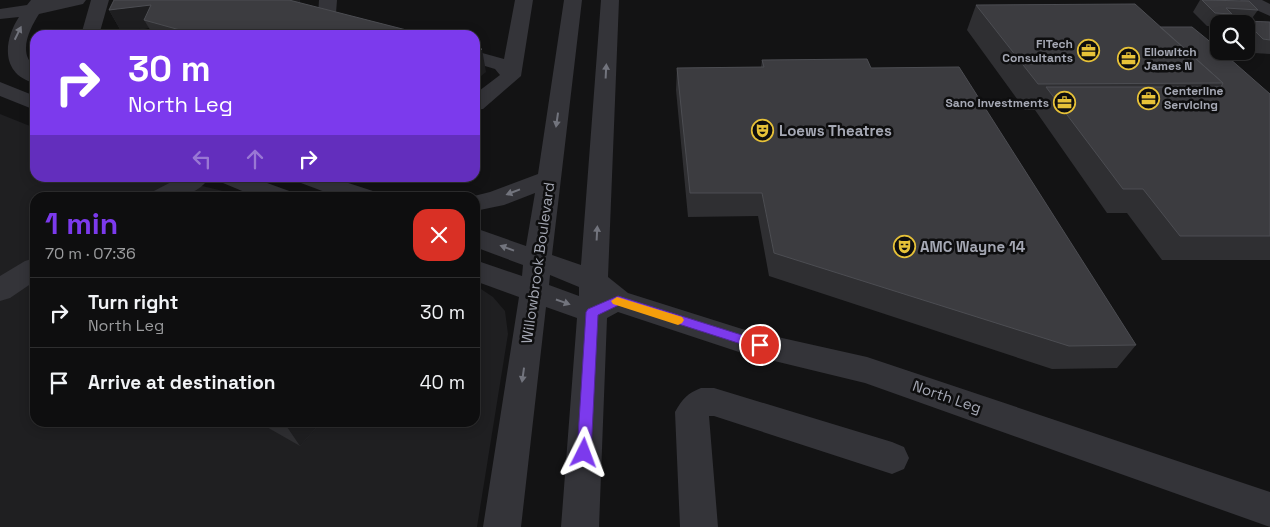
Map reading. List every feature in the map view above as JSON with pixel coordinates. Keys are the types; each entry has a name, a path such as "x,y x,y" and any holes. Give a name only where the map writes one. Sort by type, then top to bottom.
{"street":[{"path":"91,30 100,0"},
{"path":"328,0 327,16 378,30"},
{"path":"480,100 511,76 524,0"},
{"name":"Willowbrook Boulevard","path":"502,527 574,0"},
{"path":"580,527 601,298 610,0"},
{"path":"1249,0 1270,11"},
{"path":"30,73 21,67 13,51 17,33 15,7 63,1"},
{"path":"480,58 502,65 511,76"},
{"path":"0,88 30,102"},
{"path":"480,202 495,199 549,178"},
{"path":"172,192 190,182"},
{"path":"242,182 268,192"},
{"path":"321,182 350,192"},
{"name":"North Leg","path":"480,239 538,260 601,298"},
{"path":"0,290 30,271"},
{"name":"North Leg","path":"480,272 534,292 601,298 742,341 867,370 1270,510"},
{"path":"699,527 692,412 701,402 714,402 892,458"}],"shaded area":[{"path":"0,114 30,126 30,182 186,182 227,192 30,192 30,427 480,427 480,288 493,297 505,311 508,334 477,527 0,527"}],"building":[{"path":"114,0 289,0 406,30 180,30 144,20 151,5 109,10"},
{"path":"1202,0 1249,1 1258,10 1226,8 1232,14 1215,13"},
{"path":"1135,4 1223,83 1038,84 976,5"},
{"path":"1255,21 1270,22 1270,40 1263,39 1255,31"},
{"path":"1160,27 1192,27 1210,42 1210,60 1231,60 1270,94 1270,236 1180,236 1143,189 1123,189 1046,87 1221,87 1223,83"},
{"name":"AMC Wayne 14","path":"867,59 871,68 959,67 1136,345 1069,346 774,253 762,193 690,193 677,68 764,67 762,60"}],"slow traffic":[{"path":"617,301 678,320"}],"place":[{"name":"FiTech Consultants","path":"1089,51"},
{"name":"Ellowitch James N","path":"1128,59"},
{"name":"Centerline Servicing","path":"1148,98"},
{"name":"Sano Investments","path":"1065,103"},
{"name":"Loews Theatres","path":"763,131"},
{"name":"AMC Wayne 14","path":"904,247"}],"route":[{"path":"584,453 592,312 618,301 742,341 760,345"}]}
